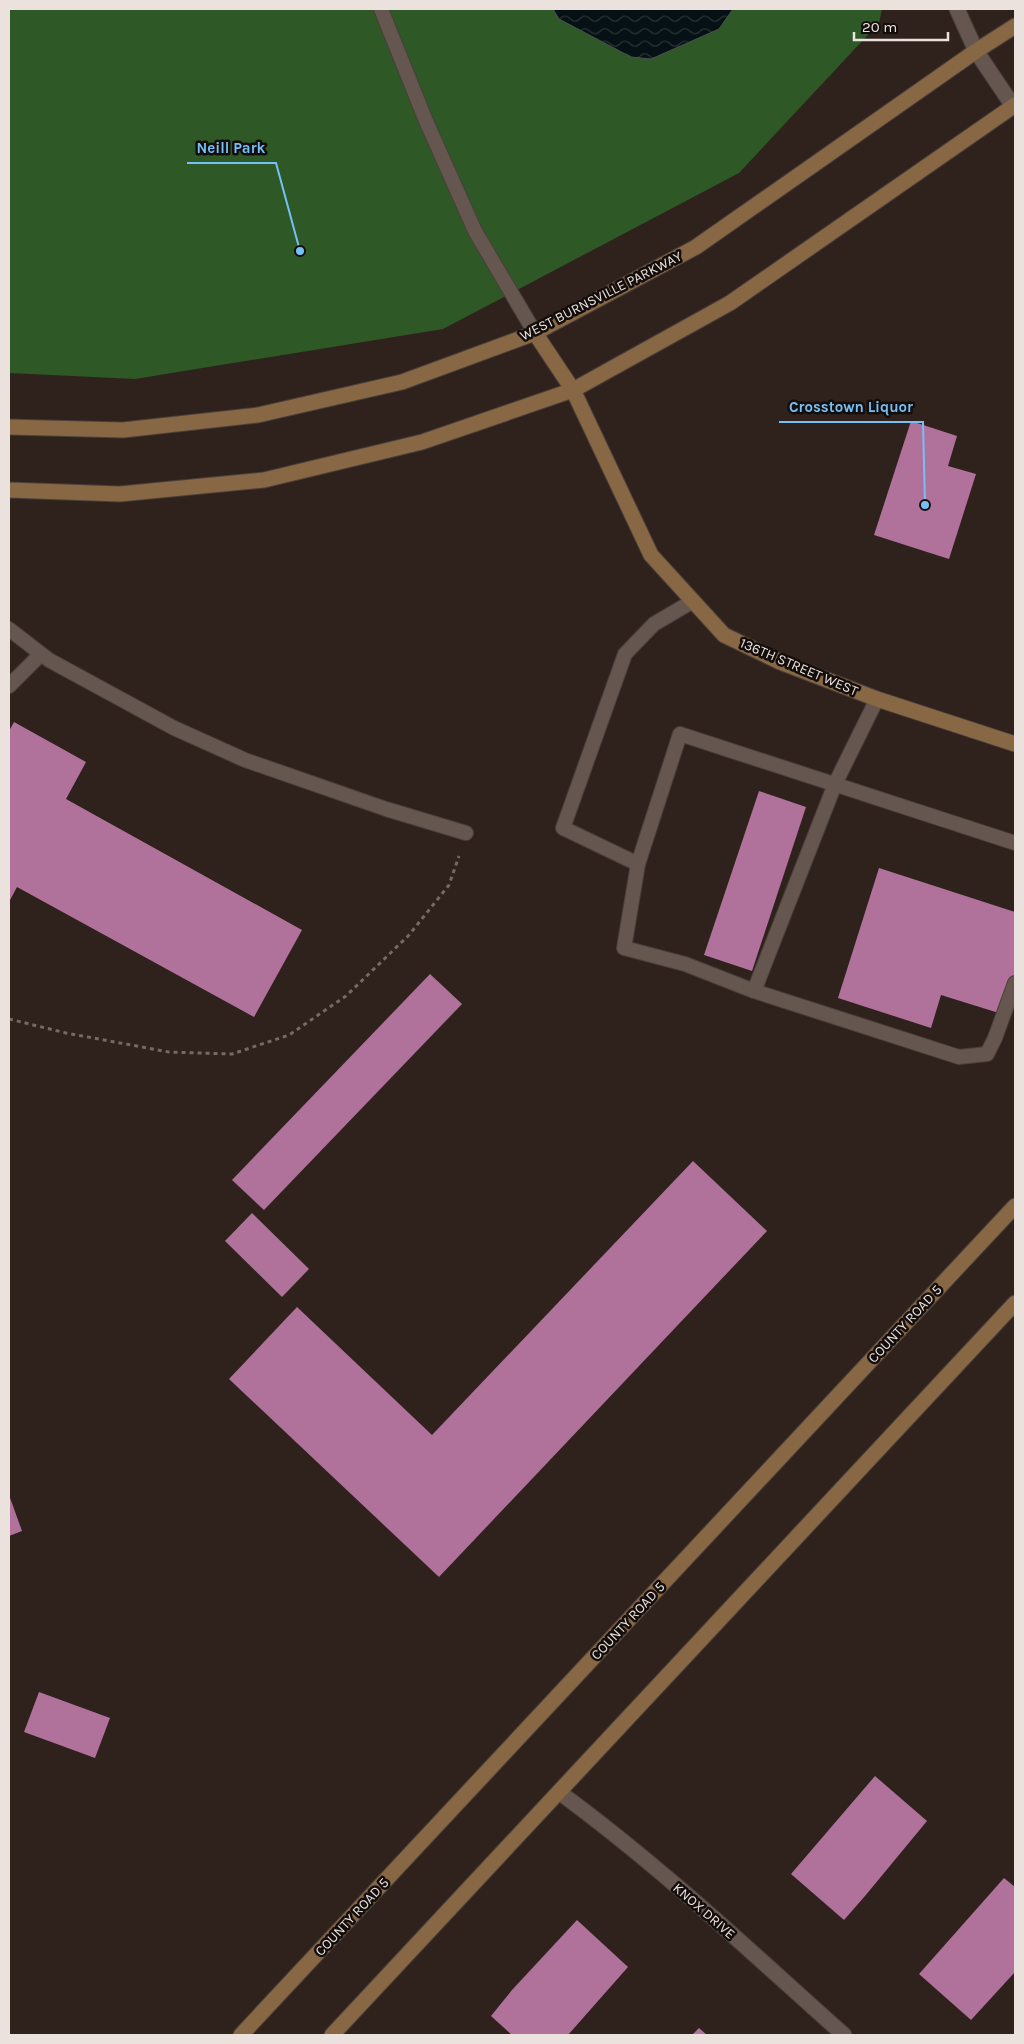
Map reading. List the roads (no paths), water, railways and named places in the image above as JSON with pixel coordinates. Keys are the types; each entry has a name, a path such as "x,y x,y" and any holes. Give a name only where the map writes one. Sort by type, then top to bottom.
{"street":[{"path":"9,490 120,494 264,480 422,442 574,390 730,303 1014,106 976,51 957,9"},
{"name":"WEST BURNSVILLE PARKWAY","path":"9,428 123,430 258,415 402,382 535,333 696,247 976,51 1015,26"},
{"name":"136TH STREET WEST","path":"535,333 574,390 651,555 724,635 780,662 877,699 1015,744"},
{"name":"COUNTY ROAD 5","path":"241,2035 1015,1206"},
{"path":"332,2035 1015,1303"},
{"name":"KNOX DRIVE","path":"559,1792 588,1813 701,1908 844,2035"}],"lane":[{"path":"381,9 426,121 475,231 535,333"},
{"path":"638,864 563,828 625,654 654,624 692,601"},
{"path":"9,629 40,655 174,728 245,760 386,809 466,834"},
{"path":"9,686 40,655"},
{"path":"754,991 835,784 877,699"},
{"path":"1015,843 680,734 638,864 624,948 685,964 754,991 959,1056 987,1054 995,1038 1015,983"}],"water":[{"path":"553,9 733,9 719,29 651,59 631,57 559,19"}],"place":[{"name":"Neill Park","path":"300,251"},
{"name":"Crosstown Liquor","path":"925,505"}]}
